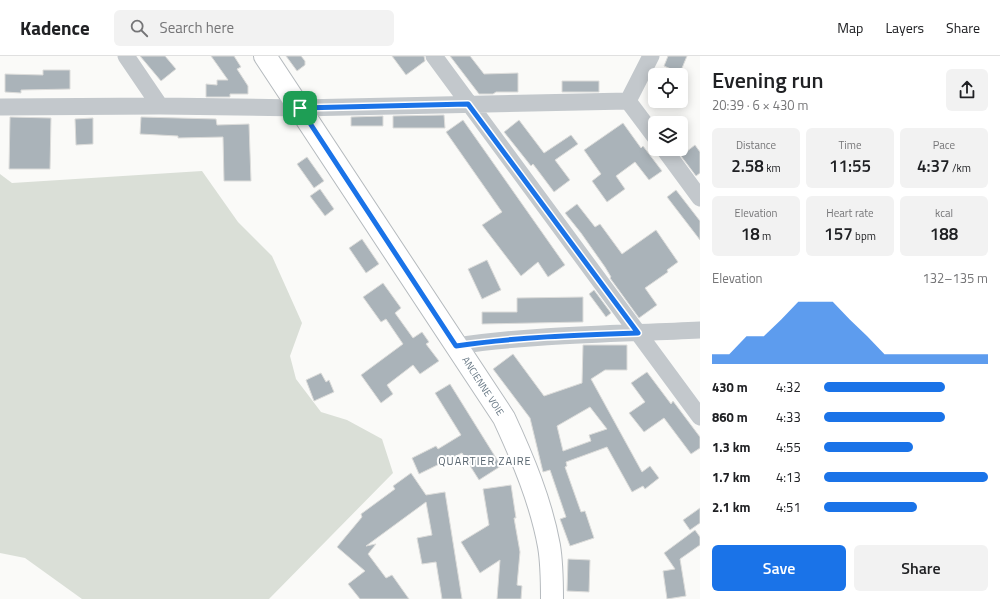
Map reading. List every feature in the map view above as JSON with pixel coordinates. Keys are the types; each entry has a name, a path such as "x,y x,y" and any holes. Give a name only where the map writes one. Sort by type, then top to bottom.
{"main road":[{"name":"ANCIENNE VOIE","path":"265,56 504,418 529,476 539,504 549,546 552,599"}],"street":[{"path":"126,56 160,106"},
{"path":"434,56 700,417"},
{"path":"628,101 651,56"},
{"path":"0,107 160,106 300,108 628,101"},
{"path":"628,101 648,128"},
{"path":"669,156 700,198"},
{"path":"456,346 542,336 700,330"}],"shaded area":[{"path":"202,171 238,222 272,256 302,323 290,356 296,379 321,412 347,420 382,439 393,473 269,599 82,599 25,558 0,553 0,174 12,183"}],"building":[{"path":"140,56 165,56 176,69 161,81"},
{"path":"211,56 234,56 241,67 237,69 248,86 248,94 230,94 230,97 206,97 206,84 217,85 217,80 228,80"},
{"path":"286,56 301,56 305,61 305,65 297,71"},
{"path":"392,56 424,56 425,61 406,75"},
{"path":"450,56 470,56 484,74 518,73 518,92 479,94"},
{"path":"668,56 687,56 682,68 669,68 664,66"},
{"path":"43,70 70,70 70,89 21,90 21,93 5,92 5,74 43,75"},
{"path":"562,81 599,81 599,92 562,92"},
{"path":"444,115 445,128 393,128 393,116"},
{"path":"383,116 383,126 351,126 351,117"},
{"path":"10,117 51,118 50,169 9,169"},
{"path":"141,117 216,119 217,125 249,124 251,181 224,181 223,137 178,138 178,136 140,134"},
{"path":"93,118 93,144 76,145 75,119"},
{"path":"463,120 565,265 548,277 538,262 521,276 482,225 502,212 446,132"},
{"path":"519,120 544,153 571,135 578,144 555,160 570,180 554,192 533,164 531,166 504,132"},
{"path":"623,123 641,148 643,146 648,153 648,156 651,156 662,171 649,180 635,162 616,176 625,189 607,202 592,181 601,174 584,150"},
{"path":"695,145 700,152 700,173 696,176 681,156 688,156 688,150"},
{"path":"307,157 324,181 314,188 297,164"},
{"path":"320,189 334,209 325,216 310,196"},
{"path":"676,190 700,221 700,240 667,197"},
{"path":"577,204 595,227 600,224 622,254 656,230 678,262 667,270 668,272 645,288 657,305 639,318 610,278 611,277 605,267 565,213"},
{"path":"362,239 379,264 366,273 349,248"},
{"path":"487,260 501,290 482,299 468,269"},
{"path":"383,283 401,308 395,313 413,338 422,332 429,342 426,344 439,361 420,374 413,365 387,385 393,394 381,403 361,375 403,344 386,319 381,322 363,297"},
{"path":"594,290 611,313 606,317 589,294"},
{"path":"583,297 583,322 482,324 482,312 517,312 517,298"},
{"path":"583,345 627,345 627,370 605,370 591,379 642,472 650,466 659,478 645,489 643,486 632,492 607,447 566,462 567,466 565,467 581,512 585,511 594,538 570,546 560,519 566,517 550,470 543,472 530,418 493,369 513,354 544,396 582,383","holes":["590,407 607,429 589,435 591,441 563,451 557,426"]},
{"path":"647,372 671,404 673,401 700,437 700,448 691,454 664,418 644,432 629,413 645,402 631,383"},
{"path":"321,373 326,382 329,380 334,392 314,401 306,380"},
{"path":"450,384 501,466 479,480 462,453 419,474 412,458 436,446 438,449 461,435 435,393"},
{"path":"411,473 426,495 445,492 462,599 442,599 436,562 422,564 417,538 432,535 426,502 366,546 376,544 368,554 386,578 392,575 409,599 360,599 348,584 365,571 337,547 362,517 361,514 395,489 393,486"},
{"path":"511,485 516,518 514,518 520,552 517,585 522,586 521,599 497,599 500,560 480,573 461,542 489,525 483,489"},
{"path":"700,508 700,523 690,530 683,520"},
{"path":"695,530 700,537 700,545 680,559 686,596 667,599 663,571 675,569 664,553"},
{"path":"568,559 590,560 589,592 567,591"}],"district":[{"name":"QUARTIER ZAIRE","path":"485,461"}],"route":[{"path":"468,104 638,333 542,336 456,346 300,108 468,104"}]}
